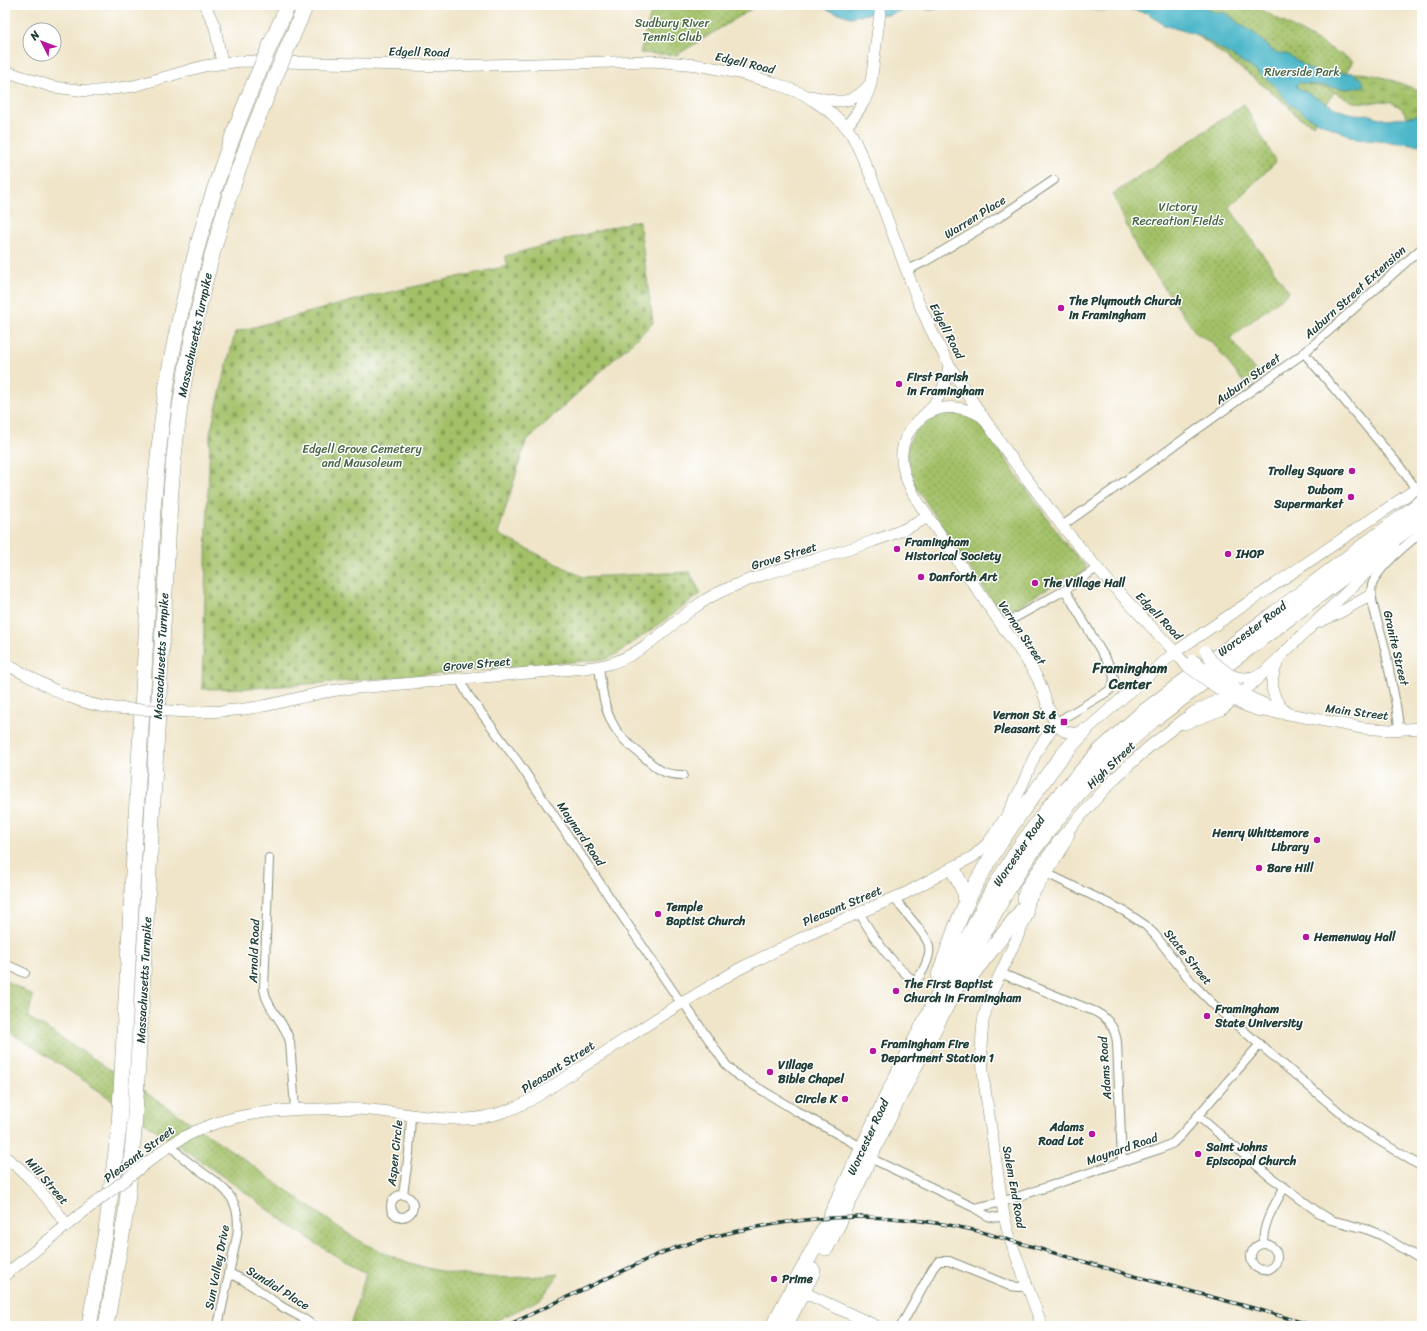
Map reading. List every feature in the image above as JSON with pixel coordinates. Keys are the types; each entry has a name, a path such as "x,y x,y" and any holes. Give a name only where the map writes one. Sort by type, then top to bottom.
{"highway":[{"name":"Massachusetts Turnpike","path":"89,1326 106,1231 118,1127 152,516 161,430 173,352 192,268 219,175 234,132 288,5"},
{"name":"Massachusetts Turnpike","path":"106,1326 126,1212 134,1132 168,532 171,486 179,414 194,330 215,247 242,156 306,5"},
{"name":"Worcester Road","path":"785,1326 852,1198 866,1153 912,1046 980,913 1006,869 1034,827 1084,767 1121,731 1420,492"},
{"name":"Worcester Road","path":"773,1326 830,1218 866,1153 889,1116 991,919 1016,875 1046,832 1096,773 1134,736 1153,720 1422,519"},
{"path":"912,1046 966,905 985,869 1018,817 1055,765 1085,731"},
{"path":"953,869 965,893 966,905"},
{"path":"937,1024 978,966 1027,904"}],"main road":[{"path":"205,5 215,27 222,63"},
{"path":"846,127 865,102 871,83 881,5"},
{"name":"Edgell Road","path":"5,71 40,84 53,87 98,91 147,83 204,66 252,60 447,66 552,64 636,60 698,65 772,82 803,94 825,108 846,127 861,153 906,271 930,328 949,365 983,417 1062,526 1097,568 1175,652 1190,663 1223,681 1238,696"},
{"path":"803,94 832,101 844,102 855,98 871,83"},
{"name":"Vernon Street","path":"949,365 947,378 942,392 934,405 917,421 908,433 903,447 902,460 905,474 911,489 928,517 1034,672 1042,688 1050,716 1055,723"},
{"path":"922,416 937,410 951,408 972,411 983,417"},
{"name":"Worcester Road","path":"1085,731 1175,652 1420,492"},
{"name":"Grove Street","path":"5,664 47,688 68,698 88,704 114,708 189,712 262,707 318,693 338,690 599,666 617,661 633,653 700,603 729,588 760,576 875,541 914,525 928,517"},
{"name":"Worcester Road","path":"1238,696 1264,673 1422,519"},
{"path":"1308,629 1371,595"},
{"path":"1212,627 1205,638 1204,648 1223,681 1236,677 1245,679 1256,677 1264,673"},
{"path":"1280,657 1272,678 1272,690 1279,705 1289,714"},
{"name":"Main Street","path":"1238,696 1257,701 1289,714 1362,728 1399,730 1422,728"},
{"name":"High Street","path":"981,1047 981,1034 986,1009 1000,973 1026,918 1029,910 1027,904 1043,871 1065,844 1072,826 1096,798 1126,767 1174,727 1200,708 1220,700 1238,696"},
{"path":"1055,723 1070,733 1078,734 1085,731"},
{"name":"Pleasant Street","path":"5,1275 171,1144 190,1133 230,1118 262,1112 295,1109 354,1109 454,1120 476,1119 509,1111 539,1096 682,1002 758,959 858,912 896,898 953,869 974,856 995,834 1020,790 1040,745 1055,723"},
{"name":"Salem End Road","path":"981,1047 983,1077 1004,1216 1010,1239 1042,1326"},
{"name":"Mill Street","path":"5,1157 16,1164 30,1178 67,1225"},
{"path":"803,1292 876,1326"}],"street":[{"name":"Warren Place","path":"906,271 926,261 998,218 1054,180"},
{"name":"Auburn Street Extension","path":"1304,353 1422,248"},
{"path":"1304,353 1420,492"},
{"name":"Auburn Street","path":"1062,526 1304,353"},
{"path":"1371,595 1372,584 1378,574 1399,551 1422,532"},
{"path":"1002,625 1065,590 1097,568"},
{"path":"1055,723 1107,692 1112,686 1114,677 1113,672 1065,590"},
{"name":"Granite Street","path":"1371,595 1386,651 1397,708 1399,730"},
{"path":"599,666 604,702 610,719 620,735 656,768 668,774 683,775"},
{"name":"Maynard Road","path":"461,678 462,684 468,695 518,762 723,1060 737,1075 866,1153 975,1208 984,1215 992,1218 1004,1216"},
{"name":"Arnold Road","path":"269,858 264,989 267,1001 286,1028 290,1042 295,1109"},
{"name":"State Street","path":"1043,871 1124,911 1145,925 1155,935 1199,991 1357,1127 1422,1167"},
{"path":"858,912 890,958 914,982 926,966 929,946 924,936 906,915 896,898"},
{"path":"5,964 25,973"},
{"name":"Adams Road","path":"1000,973 1096,1012 1108,1020 1111,1024 1117,1042 1122,1161"},
{"name":"Maynard Road","path":"975,1208 1002,1202 1160,1149 1173,1143 1260,1044"},
{"name":"Aspen Circle","path":"403,1194 411,1115"},
{"path":"1198,1116 1284,1188 1331,1220 1377,1233 1422,1260"},
{"name":"Sun Valley Drive","path":"171,1144 182,1157 224,1190 234,1203 237,1210 238,1227 218,1326"},
{"path":"1264,1244 1264,1229 1266,1222 1284,1188"},
{"path":"901,1326 933,1268 939,1261 950,1261 1015,1287 1028,1286"},
{"name":"Sundial Place","path":"228,1273 246,1281 280,1306 304,1319 313,1326"}],"green space":[{"name":"Sudbury River Tennis Club","path":"653,5 758,5 677,55 640,53"},
{"name":"Riverside Park","path":"1134,5 1253,5 1353,61 1314,125 1297,116 1286,104 1189,29"},
{"path":"1309,69 1325,73 1358,73 1374,75 1422,90 1422,125 1411,121 1400,107 1391,102 1353,102 1328,88 1308,85"},
{"name":"Victory Recreation Fields","path":"1244,104 1276,162 1229,207 1289,292 1230,338 1260,377 1247,387 1213,343 1196,333 1137,249 1113,194"},
{"name":"Edgell Grove Cemetery and Mausoleum","path":"639,220 653,323 526,441 498,534 583,577 690,572 701,594 617,654 606,659 254,688 202,689 210,434 235,332 363,298 508,266 505,256"},
{"path":"948,413 965,414 978,421 1062,539 1086,567 1086,573 1076,580 1066,577 1007,613 1001,614 999,612 916,487 910,474 907,451 910,440 924,423 935,417"},
{"path":"5,980 33,996 28,1017 110,1069 209,1135 356,1239 387,1254 434,1270 484,1277 509,1278 559,1274 541,1299 485,1326 350,1326 366,1273 313,1241 145,1122 5,1029"}],"water":[{"path":"821,5 954,5 930,10 920,7 909,8 888,15 872,13 851,17 828,10"},
{"path":"1055,5 1201,5 1214,12 1225,13 1255,34 1274,52 1289,55 1309,69 1317,72 1352,73 1362,79 1364,86 1349,89 1302,83 1296,85 1298,88 1339,110 1360,115 1367,114 1387,120 1422,115 1422,145 1357,139 1312,119 1290,104 1272,83 1249,66 1198,35 1164,25 1148,13 1127,9 1116,11"}],"railway":[{"path":"506,1326 663,1252 685,1245 708,1238 772,1224 802,1220 860,1217 918,1220 978,1231 1314,1326"}],"place":[{"name":"The Plymouth Church in Framingham","path":"1061,308"},
{"name":"First Parish in Framingham","path":"899,384"},
{"name":"Trolley Square","path":"1352,471"},
{"name":"Dubom Supermarket","path":"1351,497"},
{"name":"Framingham Historical Society","path":"897,549"},
{"name":"IHOP","path":"1228,554"},
{"name":"Danforth Art","path":"921,577"},
{"name":"The Village Hall","path":"1035,583"},
{"name":"Vernon St & Pleasant St","path":"1064,722"},
{"name":"Henry Whittemore Library","path":"1317,840"},
{"name":"Bare Hill","path":"1259,868"},
{"name":"Temple Baptist Church","path":"658,914"},
{"name":"Hemenway Hall","path":"1306,937"},
{"name":"The First Baptist Church in Framingham","path":"896,991"},
{"name":"Framingham State University","path":"1207,1016"},
{"name":"Framingham Fire Department Station 1","path":"873,1051"},
{"name":"Village Bible Chapel","path":"770,1072"},
{"name":"Circle K","path":"845,1099"},
{"name":"Adams Road Lot","path":"1092,1134"},
{"name":"Saint Johns Episcopal Church","path":"1198,1154"},
{"name":"Prime","path":"774,1279"}],"district":[{"name":"Framingham Center","path":"1130,676"}]}
